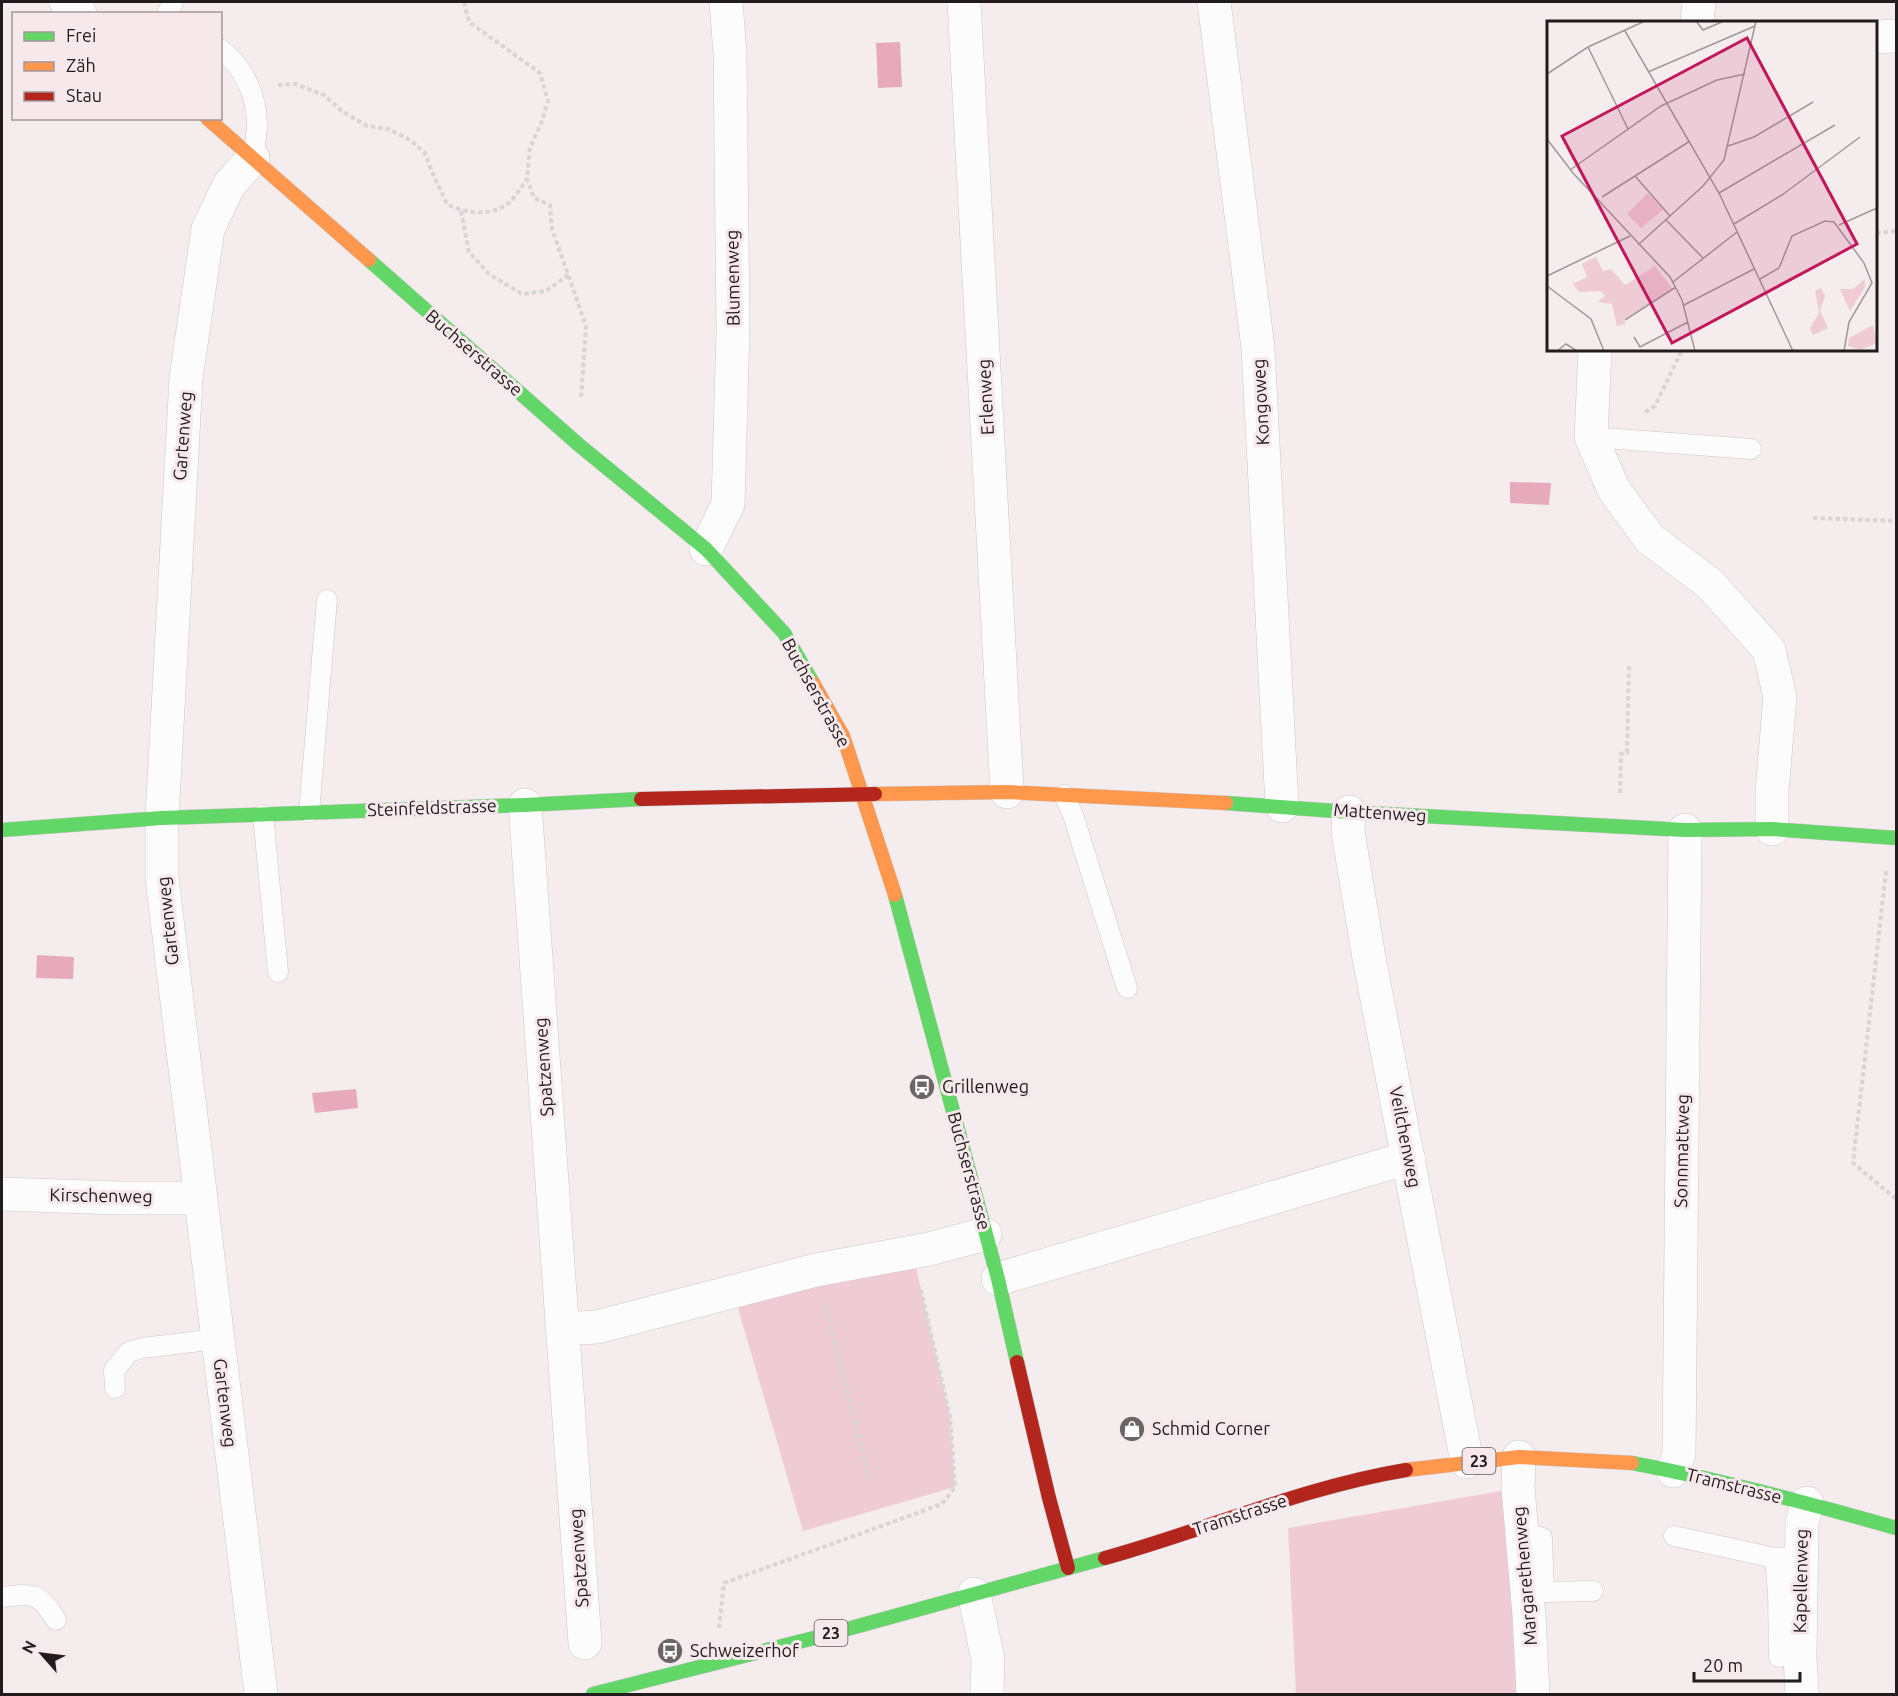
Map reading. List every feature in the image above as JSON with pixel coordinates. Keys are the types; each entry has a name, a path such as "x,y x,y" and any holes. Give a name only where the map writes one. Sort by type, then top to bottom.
{"street":[{"path":"66,2 78,12"},
{"name":"Blumenweg","path":"706,549 728,504 734,330 730,53 726,2"},
{"name":"Erlenweg","path":"964,2 1007,792"},
{"name":"Kongoweg","path":"1214,2 1258,348 1282,806"},
{"path":"1697,21 1699,2"},
{"path":"1877,37 1896,36"},
{"name":"Buchserstrasse","path":"209,120 579,445 706,549 784,633 843,736 891,880 998,1279 1049,1498 1068,1568"},
{"name":"Gartenweg","path":"253,158 229,185 208,229 186,378 162,818 162,878 261,1695"},
{"path":"1595,351 1591,437 1614,490 1650,539 1710,584 1769,650 1780,697 1772,791 1772,829"},
{"name":"Mattenweg","path":"863,793 1007,792 1685,830 1772,829 1892,838"},
{"name":"Steinfeldstrasse","path":"2,830 162,818 525,805 676,797 863,793"},
{"name":"Spatzenweg","path":"525,805 585,1643"},
{"name":"Veilchenweg","path":"1349,812 1348,832 1369,958 1467,1462"},
{"name":"Sonnmattweg","path":"1673,1471 1679,1454 1685,830"},
{"path":"998,1279 1409,1159"},
{"name":"Kirschenweg","path":"2,1194 120,1198 200,1197"},
{"path":"562,1329 597,1327 816,1270 929,1249 985,1234"},
{"name":"Tramstrasse","path":"593,1695 822,1636 1147,1546 1327,1487 1374,1475 1467,1462 1518,1457 1631,1463 1807,1503 1896,1528"},
{"name":"Margarethenweg","path":"1518,1457 1518,1488 1533,1695"},
{"name":"Kapellenweg","path":"1804,1694 1788,1558 1807,1503"},
{"path":"974,1594 988,1659 987,1695"}],"lane":[{"path":"222,50 231,56 250,88 257,123 253,158"},
{"path":"1591,437 1751,449"},
{"path":"309,812 327,600"},
{"path":"1064,795 1073,815 1127,988"},
{"path":"263,815 278,972"},
{"path":"115,1388 114,1370 129,1352 142,1348 217,1339"},
{"path":"1522,1531 1542,1538 1544,1592 1593,1591"},
{"path":"1674,1536 1788,1558 1778,1591 1779,1657"},
{"path":"2,1597 27,1594 46,1603 56,1620"}],"path":[{"path":"464,2 469,22 540,73 548,101 530,148 527,179 534,198 550,205 552,229 586,327 579,445"},
{"path":"250,88 295,84 324,95 343,112 367,126 389,129 410,140 425,153 447,204 461,211 489,212 509,202 527,179"},
{"path":"461,211 469,252 489,274 522,294 546,291 568,275"},
{"path":"1877,233 1896,231"},
{"path":"1641,415 1655,406 1682,351"},
{"path":"1813,518 1896,521"},
{"path":"1619,826 1621,754 1627,753 1629,666"},
{"path":"1892,838 1852,1163 1896,1199"},
{"path":"718,1630 724,1582 942,1504 955,1487 950,1417 914,1259 929,1249"},
{"path":"816,1270 870,1480"}],"shaded area":[{"path":"900,42 902,87 878,88 876,43"},
{"path":"1510,482 1551,483 1549,505 1510,503"},
{"path":"37,955 74,957 73,979 36,978"},
{"path":"356,1089 358,1108 315,1113 312,1093"},
{"path":"914,1259 950,1417 955,1487 803,1531 737,1305"},
{"path":"1518,1488 1534,1694 1296,1694 1288,1528"}],"traffic: fast":[{"path":"369,260 579,445 706,549 784,633 813,683"},
{"path":"2,830 162,818 641,799"},
{"path":"1226,803 1685,830 1772,829 1896,838"},
{"path":"895,895 998,1279 1017,1362"},
{"path":"1632,1463 1765,1493 1896,1528"},
{"path":"593,1694 822,1636 1105,1558"}],"traffic: slow":[{"path":"209,120 369,260"},
{"path":"813,683 843,736 895,895"},
{"path":"875,794 1007,792 1226,803"},
{"path":"1406,1470 1519,1457 1632,1463"}],"traffic: jam":[{"path":"641,799 875,794"},
{"path":"1017,1362 1068,1568"},
{"path":"1105,1558 1292,1498 1406,1470"}],"place":[{"name":"Grillenweg","path":"922,1087"},
{"name":"Schmid Corner","path":"1132,1429"},
{"name":"Schweizerhof","path":"670,1651"}]}
